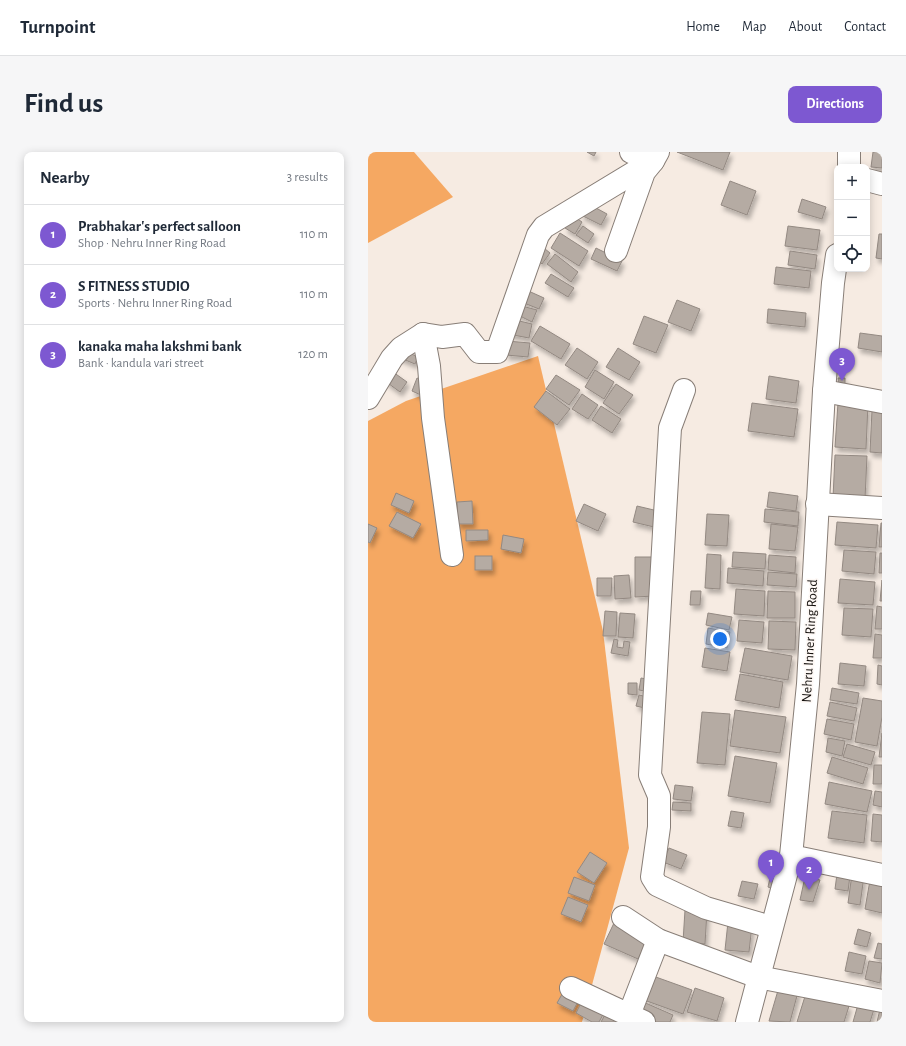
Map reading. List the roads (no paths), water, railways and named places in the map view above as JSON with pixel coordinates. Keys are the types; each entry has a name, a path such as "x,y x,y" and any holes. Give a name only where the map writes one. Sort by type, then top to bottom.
{"street":[{"path":"631,152 655,157"},
{"path":"849,152 849,164"},
{"path":"616,251 644,172 655,157"},
{"path":"368,398 392,358 401,348 423,334 442,337 465,334 479,352 497,352 538,235 544,227 655,157"},
{"path":"870,181 882,184"},
{"name":"Nehru Inner Ring Road","path":"747,1022 791,856 808,684 824,391 835,272"},
{"path":"423,334 429,366 433,418 452,555"},
{"path":"684,390 670,428 657,678 650,775 659,796 659,819 652,876 657,885 706,908 771,927"},
{"path":"824,391 882,402"},
{"path":"817,504 882,508"},
{"path":"791,856 882,875"},
{"path":"623,917 658,940 758,977 882,1001"},
{"path":"571,988 636,1019 658,940"}],"place":[{"name":"kanaka maha lakshmi bank","path":"842,381"},
{"name":"Prabhakar's perfect salloon","path":"771,883"},
{"name":"S FITNESS STUDIO","path":"809,890"}]}
